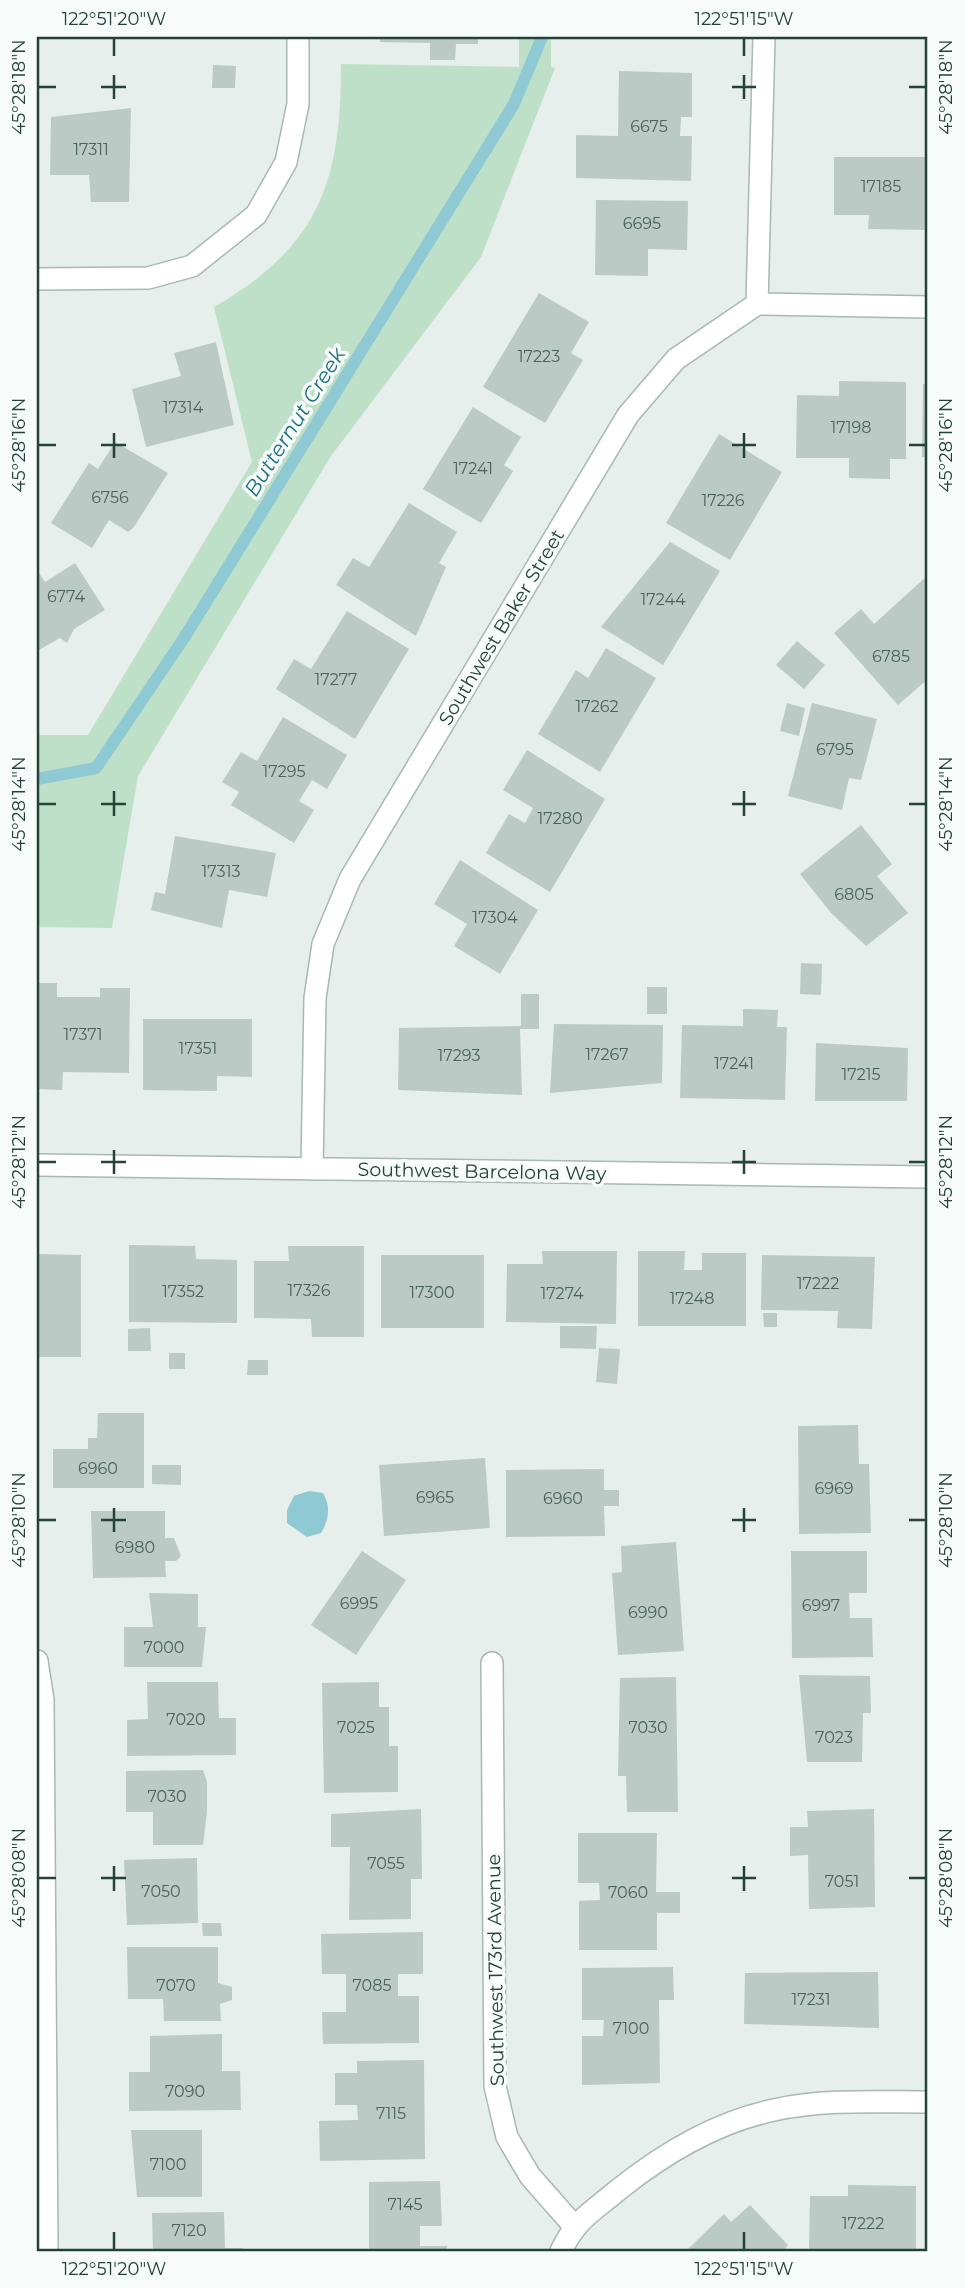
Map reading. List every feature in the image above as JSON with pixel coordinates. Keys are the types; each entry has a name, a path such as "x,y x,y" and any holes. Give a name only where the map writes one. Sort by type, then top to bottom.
{"street":[{"path":"37,279 148,278 192,265 256,215 286,162 298,104 298,37"},
{"path":"764,37 757,304 928,307"},
{"name":"Southwest Baker Street","path":"312,1169 314,998 323,944 350,879 628,415 676,359 757,304"},
{"name":"Southwest Barcelona Way","path":"37,1165 928,1177"},
{"path":"37,1661 43,1700 47,2251"},
{"name":"Southwest 173rd Avenue","path":"492,1663 495,2086 507,2137 530,2176 574,2226"},
{"path":"561,2251 574,2226 650,2165 702,2135 773,2110 842,2103 928,2102"}],"green space":[{"path":"519,37 551,37 551,67 555,68 481,257 331,456 138,776 112,928 37,927 37,735 88,735 252,462 214,307 250,284 279,260 301,234 317,207 329,176 336,143 341,64 519,67"}],"water":[{"path":"309,1491 323,1493 328,1513 321,1533 307,1537 287,1523 287,1510 294,1496"}],"building":[{"path":"380,37 478,37 478,44 456,44 455,60 430,60 430,43 380,42"},
{"path":"213,65 236,66 235,88 212,88"},
{"path":"619,71 692,73 692,117 681,117 680,136 692,136 691,181 576,178 576,135 618,136"},
{"path":"131,108 129,202 91,202 89,175 50,175 51,117"},
{"path":"834,157 928,157 928,230 868,229 869,215 834,215"},
{"path":"596,200 688,201 687,250 648,249 648,276 595,275"},
{"path":"539,293 589,322 571,353 583,360 545,423 483,387"},
{"path":"216,342 234,425 146,447 132,389 181,376 174,353"},
{"path":"839,381 906,382 906,459 890,459 890,479 849,478 849,458 796,458 797,395 839,396"},
{"path":"923,384 928,384 928,457 922,457"},
{"path":"473,407 521,437 504,465 513,471 481,523 423,489"},
{"path":"719,434 782,472 730,560 666,523"},
{"path":"115,442 168,473 134,527 128,532 109,520 92,548 51,523 89,463 98,469"},
{"path":"409,503 457,532 439,563 446,567 416,636 336,585 353,558 369,567"},
{"path":"670,542 720,571 663,665 601,627"},
{"path":"75,563 105,610 74,629 67,643 60,638 37,651 37,570 45,582"},
{"path":"928,575 928,679 898,705 834,633 861,609 874,624"},
{"path":"347,611 409,649 355,739 276,689 294,659 311,669"},
{"path":"797,641 825,665 804,689 776,665"},
{"path":"606,648 656,678 600,772 538,734 576,670 588,678"},
{"path":"787,703 805,708 799,736 780,731"},
{"path":"812,703 877,719 861,780 849,778 842,810 788,796"},
{"path":"283,717 347,755 327,789 312,780 299,801 314,810 294,843 231,805 239,792 222,782 241,752 257,761"},
{"path":"527,750 605,799 550,892 486,853 509,814 525,823 533,808 503,790"},
{"path":"861,825 892,864 877,876 908,913 866,946 831,913 800,874"},
{"path":"175,836 276,853 267,897 229,890 222,928 151,910 155,892 165,894"},
{"path":"460,860 538,910 500,974 454,946 467,924 434,904"},
{"path":"801,963 822,964 821,995 800,994"},
{"path":"37,983 57,983 57,997 100,997 100,988 130,988 129,1073 63,1072 62,1090 37,1089"},
{"path":"647,987 667,987 667,1014 647,1014"},
{"path":"521,994 539,994 539,1029 520,1029 522,1095 398,1090 399,1028 521,1026"},
{"path":"743,1009 778,1010 777,1027 787,1027 785,1100 680,1098 682,1025 743,1026"},
{"path":"143,1019 252,1019 252,1077 217,1076 217,1091 143,1090"},
{"path":"554,1024 663,1025 662,1083 550,1093"},
{"path":"816,1043 908,1048 907,1101 815,1101"},
{"path":"129,1245 195,1246 196,1259 237,1260 237,1323 129,1322"},
{"path":"288,1246 364,1246 364,1337 312,1337 311,1319 254,1318 254,1261 289,1261"},
{"path":"542,1251 617,1251 616,1324 506,1322 507,1264 543,1264"},
{"path":"638,1251 685,1251 684,1270 702,1270 702,1253 746,1253 746,1326 638,1326"},
{"path":"37,1254 81,1255 81,1357 37,1357"},
{"path":"381,1255 484,1255 484,1328 381,1328"},
{"path":"762,1255 875,1257 872,1329 837,1328 838,1311 761,1310"},
{"path":"763,1313 777,1313 777,1327 764,1327"},
{"path":"560,1326 597,1326 596,1349 560,1348"},
{"path":"150,1328 151,1351 128,1351 128,1329"},
{"path":"599,1348 620,1349 617,1384 596,1382"},
{"path":"169,1353 185,1353 185,1369 169,1369"},
{"path":"248,1360 268,1360 268,1375 247,1375"},
{"path":"98,1413 144,1413 144,1488 53,1488 53,1449 88,1449 88,1438 97,1438"},
{"path":"858,1425 859,1464 869,1464 871,1533 799,1534 798,1426"},
{"path":"485,1458 490,1528 384,1536 379,1465"},
{"path":"152,1465 181,1465 181,1485 152,1484"},
{"path":"604,1469 604,1490 619,1490 619,1506 604,1506 605,1536 506,1537 506,1470"},
{"path":"91,1511 165,1511 165,1538 174,1538 181,1556 176,1561 165,1561 166,1577 93,1578"},
{"path":"676,1542 684,1651 618,1655 612,1573 622,1572 621,1546"},
{"path":"362,1551 406,1580 356,1655 311,1625"},
{"path":"791,1551 867,1551 867,1593 849,1593 850,1618 872,1618 873,1657 792,1658"},
{"path":"149,1593 198,1594 198,1627 206,1627 202,1667 124,1667 124,1627 153,1627"},
{"path":"799,1675 870,1676 871,1713 863,1713 862,1762 807,1762"},
{"path":"676,1677 678,1812 627,1812 626,1776 618,1776 620,1678"},
{"path":"147,1682 218,1682 219,1718 236,1718 236,1755 127,1756 127,1720 148,1719"},
{"path":"379,1682 379,1707 389,1707 389,1746 398,1746 398,1792 324,1793 322,1683"},
{"path":"203,1770 207,1782 207,1811 203,1845 153,1845 153,1812 126,1812 126,1771"},
{"path":"421,1809 422,1879 411,1879 411,1919 349,1920 350,1847 331,1847 331,1814"},
{"path":"874,1809 875,1907 809,1909 808,1855 790,1856 790,1827 808,1827 807,1811"},
{"path":"578,1833 657,1833 656,1892 680,1892 680,1913 657,1913 657,1950 579,1950 579,1901 600,1900 599,1883 578,1883"},
{"path":"197,1858 198,1923 127,1925 124,1860"},
{"path":"202,1923 221,1923 222,1936 203,1936"},
{"path":"423,1932 423,1974 398,1974 398,1996 419,1996 419,2043 323,2044 322,2012 346,2012 346,1974 322,1974 321,1934"},
{"path":"127,1947 218,1947 218,1983 232,1987 232,2000 220,2004 221,2021 164,2021 163,1999 128,1999"},
{"path":"673,1967 674,2000 659,2000 660,2083 582,2085 582,2036 603,2036 604,2020 582,2020 582,1968"},
{"path":"878,1972 879,2028 744,2024 745,1973"},
{"path":"222,2034 222,2071 240,2071 241,2110 129,2111 129,2072 150,2072 150,2036"},
{"path":"424,2060 425,2159 320,2161 319,2121 358,2120 357,2105 335,2105 335,2073 357,2073 357,2061"},
{"path":"131,2130 202,2130 202,2197 137,2197"},
{"path":"440,2181 442,2226 420,2226 420,2246 447,2246 447,2251 369,2251 369,2182"},
{"path":"848,2185 916,2186 916,2251 809,2251 810,2196 848,2196"},
{"path":"750,2205 788,2245 783,2251 686,2251 724,2214 731,2222"},
{"path":"224,2212 225,2248 243,2248 243,2251 153,2251 152,2213"}],"waterway":[{"name":"Butternut Creek","path":"37,779 96,768 184,638 514,104 542,37"}]}
